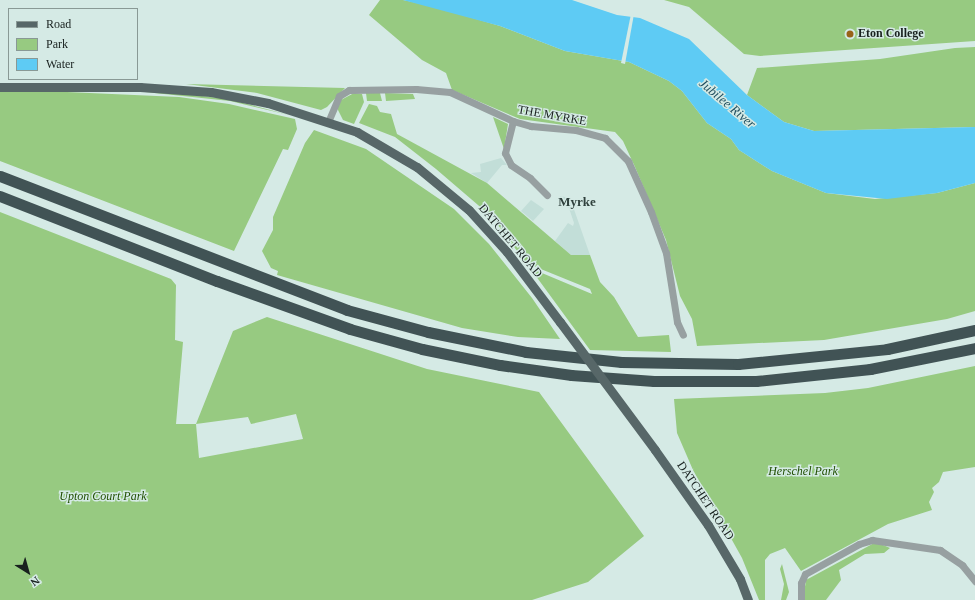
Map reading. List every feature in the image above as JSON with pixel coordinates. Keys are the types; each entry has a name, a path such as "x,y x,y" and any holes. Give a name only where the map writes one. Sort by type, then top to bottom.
{"highway":[{"path":"0,176 346,310 428,332 526,352 621,362 738,364 887,349 975,330"},
{"path":"0,196 210,278 350,329 422,349 500,365 618,379 756,381 870,369 975,348"}],"main road":[{"name":"DATCHET ROAD","path":"0,87 140,87 210,92 268,103 357,132 387,147 455,197 497,240 655,450 711,531 740,579 748,600"}],"street":[{"name":"THE MYRKE","path":"328,122 339,96 349,90 360,89 450,92 513,121 546,129 576,130 605,138 628,161 666,253 677,322 683,335"},
{"path":"513,121 505,152 510,165 530,178 547,195"},
{"path":"801,600 801,583 805,574 859,544 872,540 940,550 962,565 975,581"}],"shaded area":[{"path":"501,158 507,165 502,165 487,183 471,173 481,172 480,164"},
{"path":"560,196 570,198 590,255 571,255 555,241 568,223 573,226 574,223 569,208 558,203"},
{"path":"531,200 544,209 533,221 521,211"}],"green space":[{"path":"380,0 403,0 432,6 500,26 565,51 629,62 669,81 682,91 707,123 731,139 739,150 772,171 826,193 875,199 937,193 975,183 975,311 947,319 824,340 697,346 692,319 680,296 666,240 623,141 615,132 520,119 452,90 446,73 422,60 369,15"},
{"name":"Eton College","path":"664,0 975,0 975,41 760,56 744,54 689,7"},
{"path":"975,47 975,127 814,131 784,122 747,95 757,68 880,59 955,48"},
{"path":"186,84 345,88 327,107 321,110 257,93"},
{"path":"0,89 179,97 229,104 295,119 297,129 288,150 283,149 234,251 0,161"},
{"path":"145,92 176,93 228,99 289,115 230,101"},
{"path":"354,93 362,94 364,102 354,124 343,120 337,108 341,100"},
{"path":"366,93 380,93 382,101 367,101"},
{"path":"385,93 413,94 415,99 386,101"},
{"path":"369,104 377,106 380,112 391,114 397,134 487,183 571,255 590,255 600,282 614,297 638,337 669,335 671,352 590,350 530,268 592,294 590,289 526,263 492,217 436,169 395,137 359,123"},
{"path":"493,117 508,124 504,149"},
{"path":"314,130 366,149 454,209 489,244 532,298 560,339 518,337 462,328 277,275 278,271 271,268 262,251 273,230 273,217 305,143"},
{"name":"Upton Court Park","path":"0,212 171,279 176,285 175,340 183,342 176,424 196,424 233,331 267,317 427,369 539,392 644,536 588,582 532,600 0,600","holes":["296,414 303,439 199,458 196,424 248,417 251,424"]},
{"name":"Herschel Park","path":"975,366 975,467 943,472 939,482 932,488 934,492 929,502 932,510 888,524 801,571 785,548 770,554 765,560 765,600 759,600 742,558 693,470 677,433 674,399 825,393 868,388"},
{"path":"876,542 890,548 884,553 865,554 839,570 841,580 826,600 803,600 806,580"},
{"path":"782,564 789,592 786,600 781,600 784,584 780,569"}],"water":[{"name":"Jubilee River","path":"403,0 572,0 617,15 640,18 689,39 747,95 784,122 814,131 975,127 975,183 937,193 887,199 826,193 772,171 739,150 731,139 707,123 682,91 669,81 629,62 565,51 500,26"}],"pier":[{"path":"631,14 634,14 625,64 621,63"}],"place":[{"name":"Eton College","path":"850,34"}],"district":[{"name":"Myrke","path":"577,202"}]}
